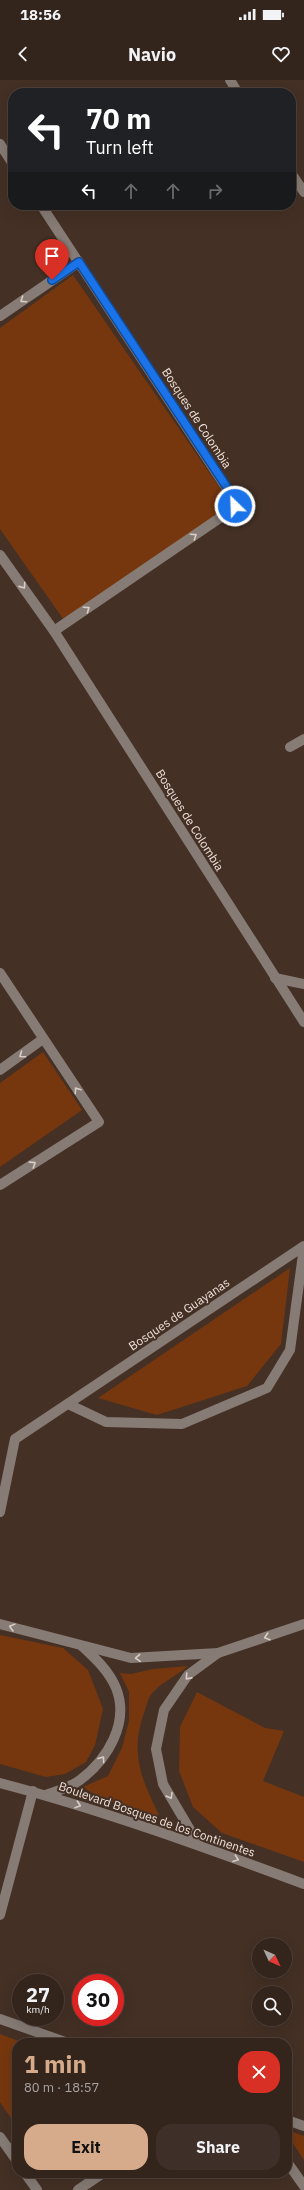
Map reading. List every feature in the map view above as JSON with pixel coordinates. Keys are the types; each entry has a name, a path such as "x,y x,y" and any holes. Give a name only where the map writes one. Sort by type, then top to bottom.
{"street":[{"path":"0,144 8,156"},
{"path":"296,180 304,192"},
{"name":"Bosques de Colombia","path":"43,210 232,495 235,506 227,514 54,631"},
{"path":"0,316 79,262"},
{"name":"Bosques de Colombia","path":"0,555 54,631 304,1022"},
{"path":"290,747 304,739"},
{"path":"0,974 98,1122 0,1185"},
{"path":"275,978 304,984"},
{"path":"0,1070 43,1040"},
{"name":"Bosques de Guayanas","path":"68,1404 106,1422 182,1424 267,1388 290,1350 304,1246"},
{"name":"Bosques de Guayanas","path":"0,1512 15,1439 304,1246"},
{"path":"0,1624 131,1658 218,1652 304,1624"},
{"path":"46,1795 79,1781 100,1762 113,1741 121,1715 116,1688 103,1667 81,1645"},
{"path":"199,1845 163,1784 156,1749 164,1710 188,1675 218,1652"},
{"name":"Boulevard Bosques de los Continentes","path":"0,1783 46,1795 199,1845 304,1884"},
{"path":"0,1915 33,1791"},
{"path":"0,2019 54,2038"},
{"path":"292,2122 304,2126"},
{"path":"0,2137 12,2154"},
{"path":"292,2169 304,2186"},
{"path":"29,2178 37,2190"},
{"path":"78,2190 96,2178"}],"shaded area":[{"path":"73,275 233,507 66,623 0,529 0,328"},
{"path":"43,1052 82,1110 0,1167 0,1083"},
{"path":"290,1268 281,1344 247,1386 157,1415 98,1398"},
{"path":"0,1635 63,1648 88,1670 103,1709 95,1745 86,1762 65,1774 46,1777 0,1764"},
{"path":"188,1666 163,1683 150,1696 140,1728 138,1754 140,1766 147,1789 159,1815 150,1816 97,1796 83,1787 108,1776 122,1748 129,1721 129,1692 120,1673 131,1674 153,1669"},
{"path":"197,1692 265,1728 284,1731 263,1781 304,1797 304,1862 222,1833 193,1807 179,1771 180,1727"},
{"path":"0,2034 12,2038 12,2120 0,2102"},
{"path":"292,2132 304,2136 304,2160 292,2142"}],"route":[{"path":"52,280 79,262 232,495 235,501 235,506"}]}
